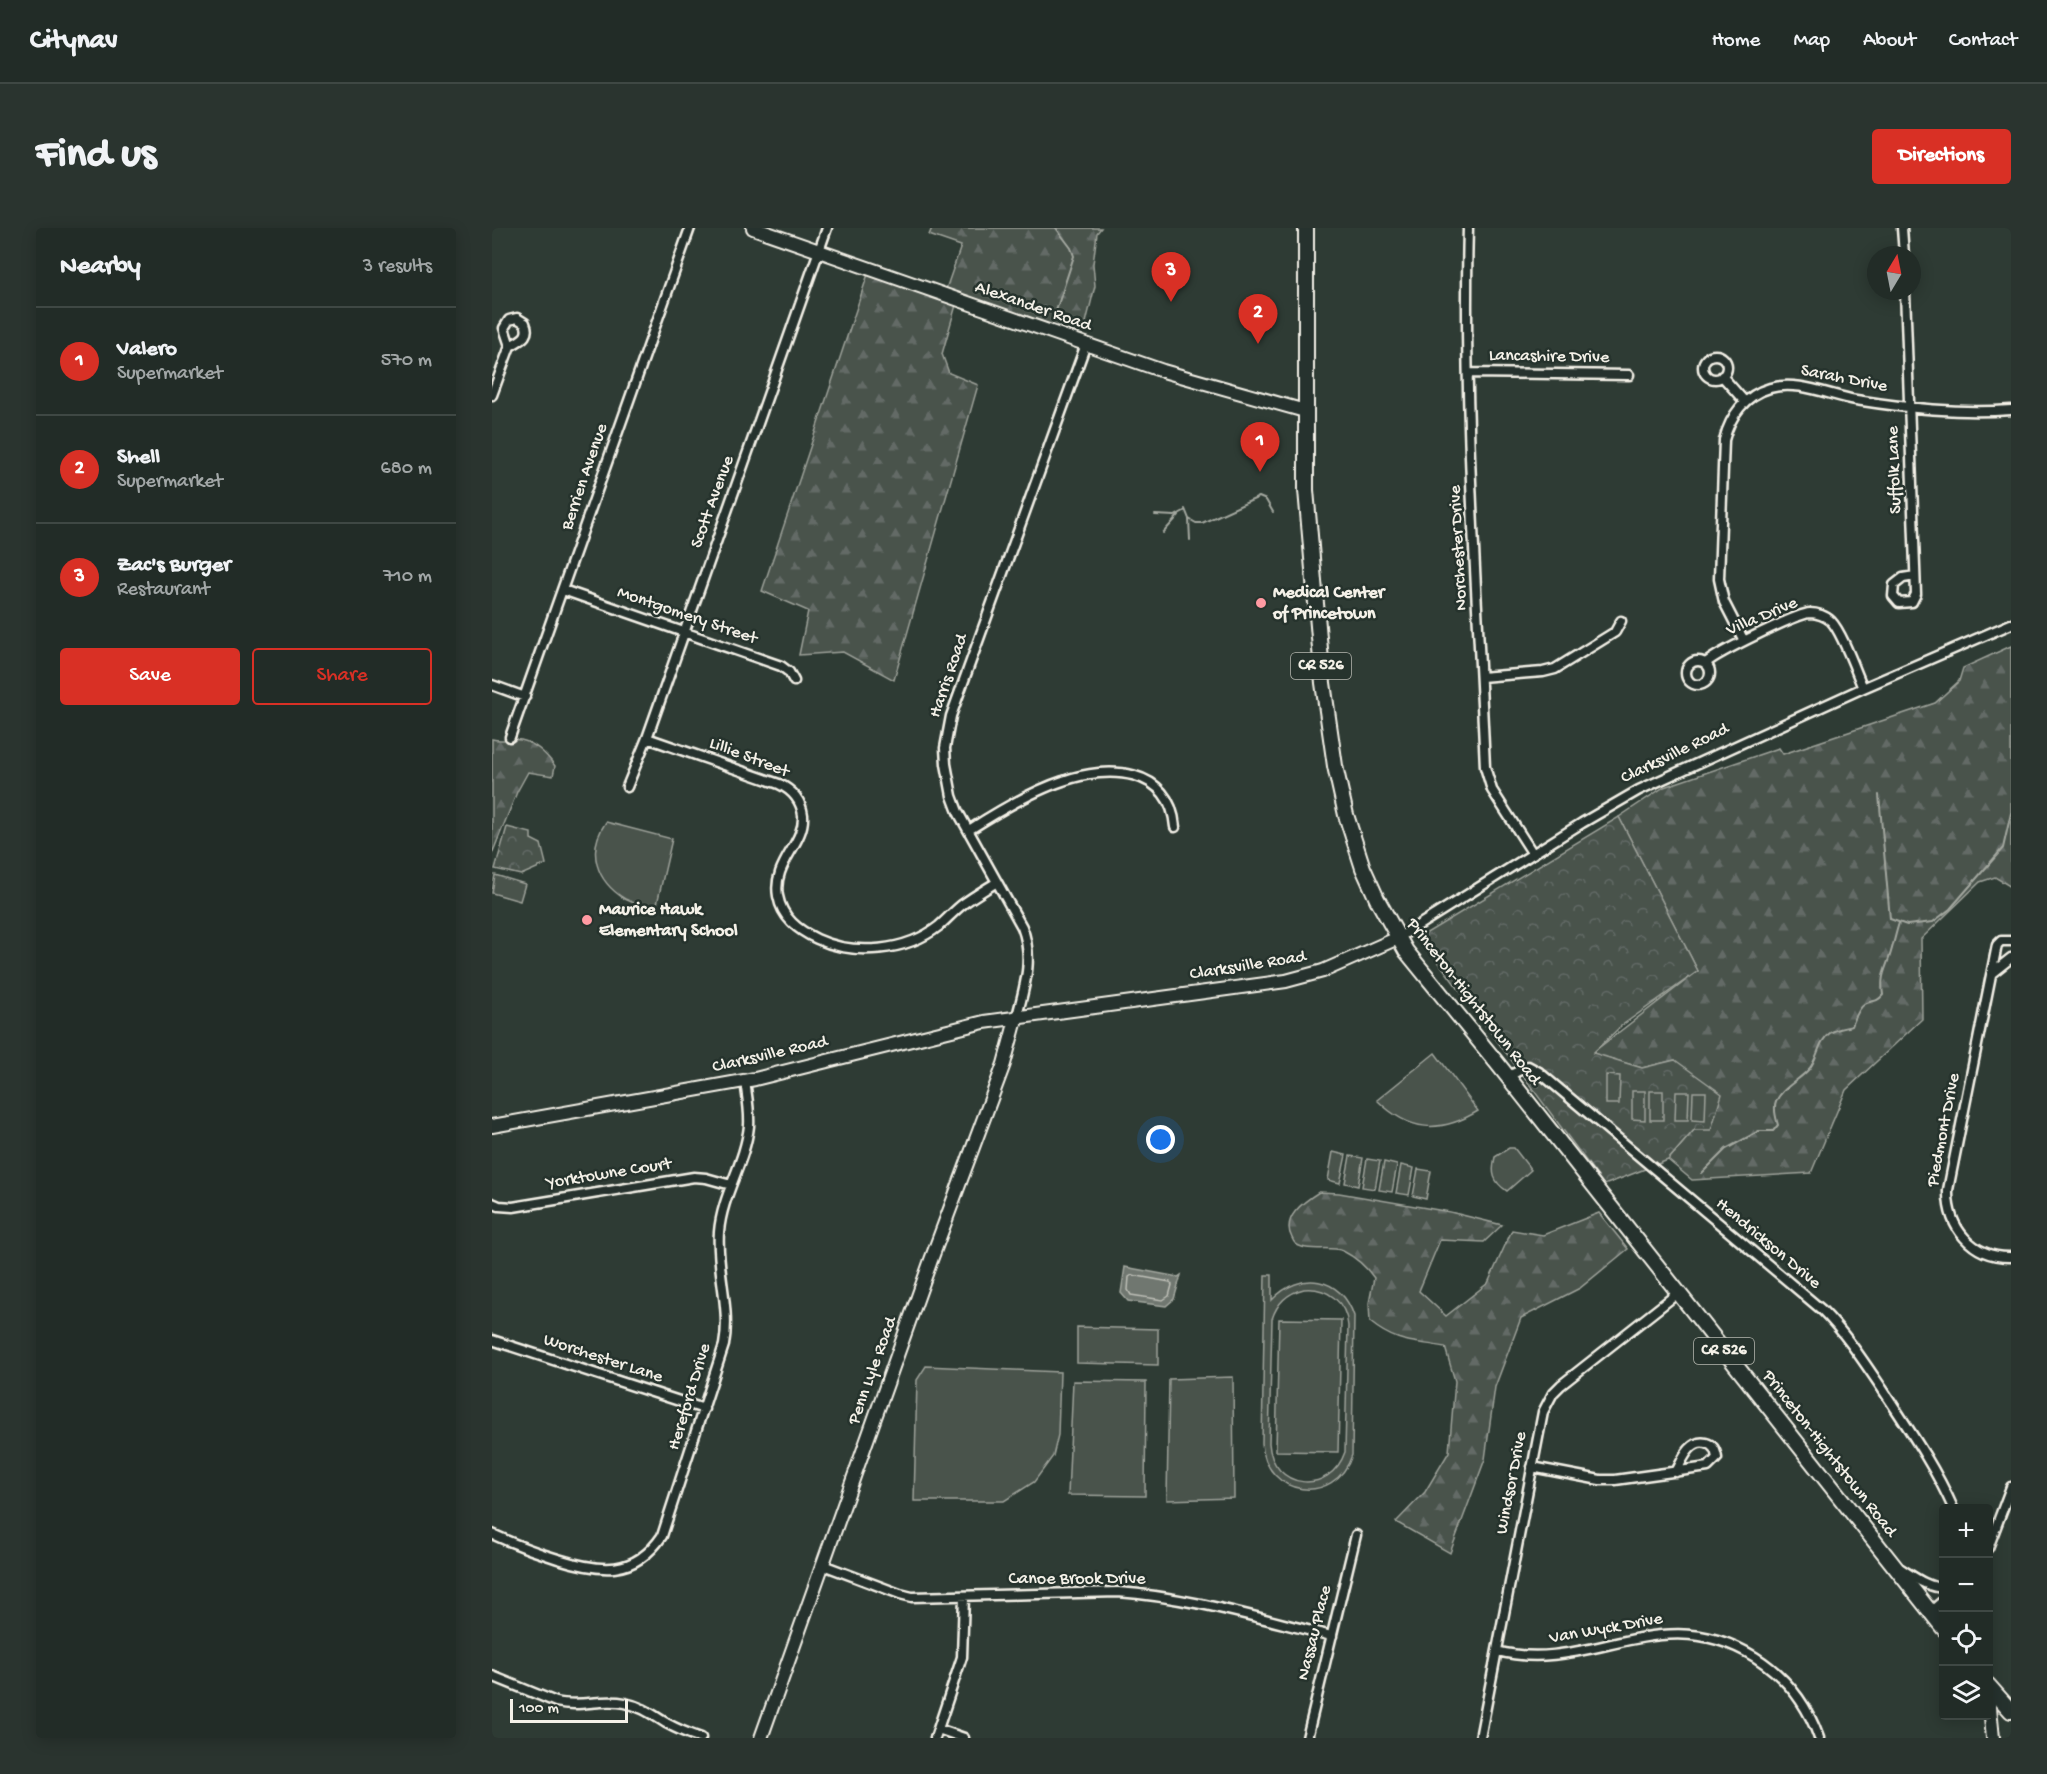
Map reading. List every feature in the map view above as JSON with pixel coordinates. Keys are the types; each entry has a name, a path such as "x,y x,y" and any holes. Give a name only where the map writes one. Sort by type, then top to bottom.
{"main road":[{"name":"Princeton-Hightstown Road","path":"1306,228 1306,490 1323,683 1335,765 1346,815 1363,868 1377,899 1406,951 1939,1623"},
{"path":"1993,1691 2011,1711"}],"street":[{"name":"Berrien Avenue","path":"510,737 690,228"},
{"name":"Alexander Road","path":"753,228 1169,373 1305,411"},
{"name":"Scott Avenue","path":"627,787 647,738 827,228"},
{"name":"Norchester Drive","path":"1468,228 1469,373 1485,767 1498,800 1533,854"},
{"path":"1902,228 1903,246"},
{"name":"Suffolk Lane","path":"1905,300 1916,594 1912,602 1899,603 1893,596 1894,585 1904,578 1915,576"},
{"name":"Harris Road","path":"1017,1016 1027,976 1029,949 1022,927 958,812 948,780 945,748 951,716 1086,344"},
{"path":"492,395 510,346"},
{"name":"Lancashire Drive","path":"1469,373 1629,375"},
{"path":"1722,376 1745,402"},
{"name":"Sarah Drive","path":"1744,641 1724,602 1719,579 1725,440 1732,418 1745,402 1771,388 1794,386 1851,399 1910,408 1962,412 2011,410"},
{"name":"Montgomery Street","path":"563,590 781,666 789,672 794,681"},
{"name":"Villa Drive","path":"1706,663 1744,641 1804,615 1818,614 1836,627 1863,688"},
{"path":"1481,677 1555,669 1615,632 1621,621"},
{"name":"Clarksville Road","path":"492,1126 745,1081 945,1031 1017,1016 1286,981 1323,971 1398,938 1639,790 1863,688 2011,624"},
{"path":"492,685 525,697"},
{"name":"Lillie Street","path":"647,738 779,784 792,791 801,805 803,823 782,865 777,885 778,895 784,913 790,921 820,940 835,945 865,949 895,946 939,926 963,904 998,882"},
{"path":"969,830 1051,785 1082,775 1115,773 1132,774 1143,778 1161,790 1172,810 1175,827"},
{"name":"Piedmont Drive","path":"2011,941 2001,941 1997,945 1947,1201 1953,1223 1967,1241 1984,1252 1995,1256 2011,1257"},
{"path":"1992,973 2011,958"},
{"name":"Penn Lyle Road","path":"760,1738 931,1260 1004,1064 1017,1016"},
{"name":"Hendrickson Drive","path":"1507,1077 1528,1066 1539,1072 1822,1310 1845,1335 1907,1426 1944,1487 1951,1504"},
{"name":"Hereford Drive","path":"492,1534 545,1555 594,1569 616,1569 638,1561 656,1546 667,1527 727,1330 718,1247 722,1215 747,1139 749,1126 745,1081"},
{"name":"Yorktowne Court","path":"492,1203 513,1207 694,1177 731,1185"},
{"name":"Windsor Drive","path":"1480,1738 1543,1412 1553,1393 1678,1293"},
{"name":"Worchester Lane","path":"492,1340 704,1409"},
{"path":"1532,1467 1600,1480 1615,1480 1676,1472 1708,1467 1717,1458 1713,1446 1707,1443 1695,1444 1676,1472"},
{"path":"1993,1537 2011,1486"},
{"name":"Nassau Place","path":"1306,1738 1356,1535"},
{"path":"1893,1564 1928,1585 1939,1588"},
{"name":"Canoe Brook Drive","path":"822,1565 900,1594 923,1598 1118,1592 1146,1594 1182,1600 1332,1636"},
{"path":"935,1738 962,1657 964,1596"},
{"path":"1930,1612 1939,1604"},
{"name":"Van Wyck Drive","path":"1497,1651 1520,1656 1553,1656 1642,1636 1670,1633 1717,1639 1763,1661 1780,1676 1798,1697 1819,1738"},
{"path":"492,1676 566,1705 604,1701 627,1703 640,1707 681,1731 700,1738"},
{"path":"1992,1720 1994,1738"},
{"path":"938,1729 964,1738"}],"green space":[{"path":"932,228 1101,228 1097,233 1093,264 1095,286 1081,343 944,295 961,246 929,235"},
{"path":"869,271 946,297 956,305 942,354 949,373 978,385 894,680 843,652 799,655 808,611 762,591"},
{"path":"2011,646 2011,887 1995,877 1980,882 1921,939 1922,1019 1846,1090 1811,1173 1692,1180 1668,1160 1694,1130 1675,1060 1642,1068 1592,1053 1698,971 1619,817 1664,787 1779,748 1783,754 1935,703 1959,681 1963,668"},
{"path":"492,739 517,740 531,744 555,766 553,776 528,772 517,792 492,854"},
{"path":"1619,817 1698,971 1621,1026 1593,1053 1642,1068 1675,1060 1722,1094 1711,1130 1694,1130 1668,1160 1604,1185 1420,937"},
{"path":"606,822 672,839 657,904 641,905 625,899 615,892 601,874 597,865 596,844"},
{"path":"507,827 531,833 531,839 541,844 546,864 521,875 495,869"},
{"path":"495,875 525,884 520,901 492,893"},
{"path":"1435,1053 1478,1111 1451,1123 1425,1126 1413,1124 1401,1118 1377,1100"},
{"path":"1606,1075 1620,1076 1619,1104 1606,1104"},
{"path":"1632,1091 1645,1091 1645,1120 1632,1119"},
{"path":"1650,1091 1663,1091 1663,1120 1650,1120"},
{"path":"1676,1092 1689,1092 1688,1120 1675,1120"},
{"path":"1693,1092 1706,1092 1705,1121 1692,1120"},
{"path":"1509,1148 1514,1148 1531,1170 1507,1191 1496,1181 1493,1168 1495,1157"},
{"path":"1333,1152 1346,1155 1340,1183 1328,1180"},
{"path":"1350,1156 1363,1158 1358,1186 1345,1183"},
{"path":"1367,1159 1380,1161 1375,1189 1362,1187"},
{"path":"1384,1162 1397,1165 1392,1192 1379,1190"},
{"path":"1401,1165 1414,1168 1409,1195 1396,1193"},
{"path":"1418,1169 1431,1171 1426,1199 1413,1196"},
{"path":"1319,1192 1339,1193 1450,1212 1502,1225 1484,1242 1440,1240 1419,1291 1446,1316 1488,1283 1512,1230 1543,1235 1599,1213 1628,1249 1580,1288 1521,1318 1495,1387 1485,1459 1450,1553 1396,1522 1425,1492 1449,1452 1455,1381 1445,1347 1397,1338 1370,1322 1369,1303 1374,1278 1352,1256 1343,1251 1307,1248 1294,1243 1289,1231 1291,1217 1306,1201"},
{"path":"1265,1275 1272,1275 1272,1300 1283,1290 1295,1284 1307,1281 1330,1285 1340,1292 1354,1316 1352,1455 1343,1472 1331,1483 1317,1488 1302,1489 1287,1484 1275,1475 1266,1461 1262,1443","holes":["1304,1289 1313,1289 1334,1298 1340,1303 1347,1317 1345,1452 1338,1466 1327,1476 1315,1481 1302,1482 1290,1478 1280,1470 1273,1459 1269,1443 1272,1319 1277,1308 1288,1296"]},
{"path":"1279,1319 1341,1320 1338,1452 1276,1451"},
{"path":"1077,1327 1158,1329 1158,1365 1077,1363"},
{"path":"926,1366 1060,1372 1058,1435 1053,1456 1034,1482 1004,1501 914,1501 917,1380"},
{"path":"1233,1377 1234,1498 1167,1500 1169,1379"},
{"path":"1073,1381 1146,1382 1145,1496 1068,1495"}],"water":[{"path":"1125,1267 1178,1277 1181,1275 1174,1299 1166,1306 1128,1301 1121,1293"}],"waterway":[{"path":"1055,314 1074,256 1071,248 1056,228"},
{"path":"1189,519 1202,523 1259,497 1266,500 1273,512"},
{"path":"1185,509 1189,519 1190,540"},
{"path":"1155,515 1175,516 1184,511"},
{"path":"1163,533 1179,515"},
{"path":"1879,795 1890,919 1907,925 1933,922 1950,909 2003,848 2011,813"},
{"path":"1702,1173 1726,1149 1759,1131 1773,1131 1778,1125 1775,1114 1778,1097 1809,1069 1826,1036 1835,1030 1852,1026 1863,1006 1878,1000 1883,995 1883,977 1899,923"}],"place":[{"name":"Zac's Burger","path":"1171,302"},
{"name":"Shell","path":"1258,344"},
{"name":"Valero","path":"1260,472"},
{"name":"Medical Center of Princetown","path":"1261,603"},
{"name":"Maurice Hawk Elementary School","path":"587,920"}]}
